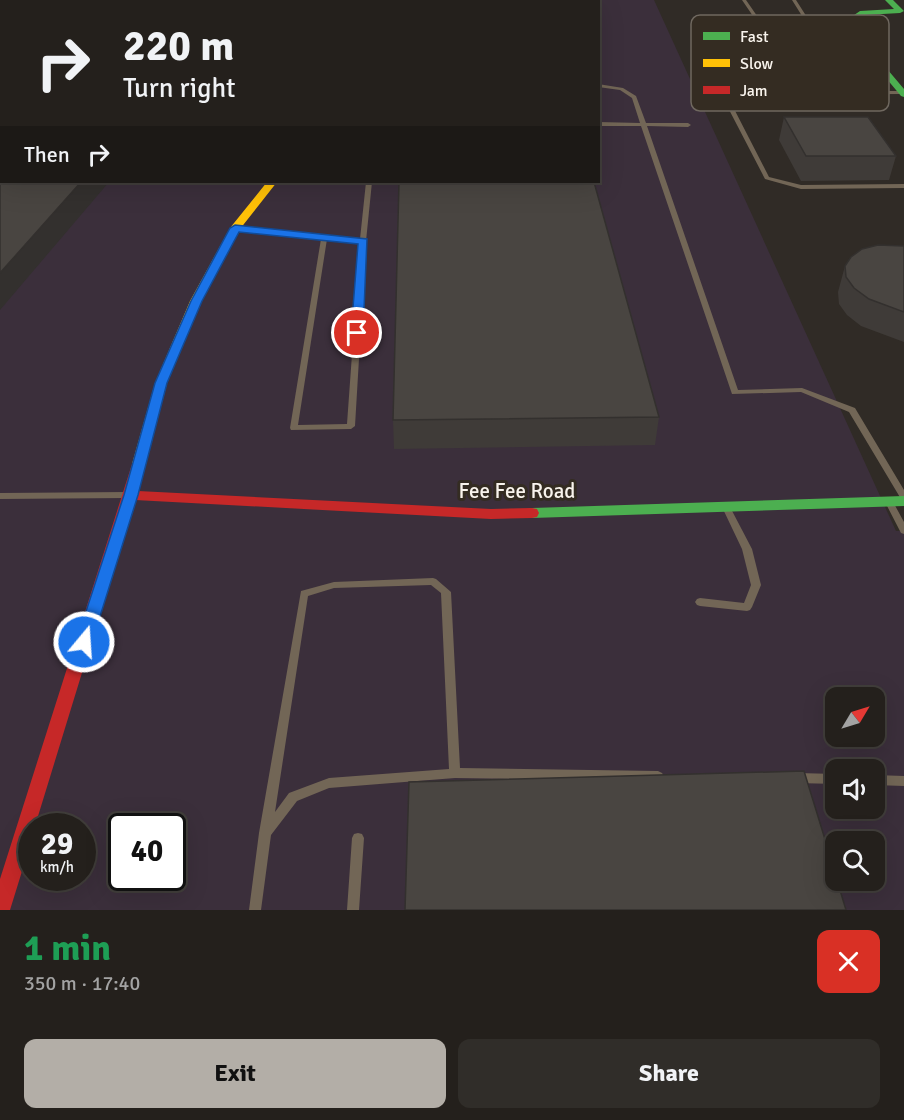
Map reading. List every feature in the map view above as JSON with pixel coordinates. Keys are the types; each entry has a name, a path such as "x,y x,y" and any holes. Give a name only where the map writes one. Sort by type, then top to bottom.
{"street":[{"path":"889,0 902,11"},
{"path":"858,15 902,11"},
{"path":"889,76 903,93"},
{"path":"0,910 131,495 161,383 196,301 235,228 271,183"},
{"name":"Fee Fee Road","path":"131,495 491,514 904,499"}],"lane":[{"path":"744,0 754,15"},
{"path":"794,0 804,15"},
{"path":"600,85 621,90 634,97 735,392 802,390 852,410 904,499"},
{"path":"733,111 767,178 801,187 904,186"},
{"path":"600,124 688,125"},
{"path":"324,237 294,428 351,426 369,183"},
{"path":"235,228 363,241"},
{"path":"0,496 131,495"},
{"path":"889,501 904,531"},
{"path":"700,602 747,607 756,585 747,549 726,507"},
{"path":"255,910 265,833 304,594 334,585 433,581 446,592 455,773"},
{"path":"265,833 293,797 329,783 455,773 668,776"},
{"path":"785,778 825,779"},
{"path":"885,780 904,781"},
{"path":"352,910 358,838"}],"shaded area":[{"path":"600,0 654,0 691,81 691,111 705,111 896,531 904,531 904,910 0,910 0,183 600,183"}],"building":[{"path":"784,117 868,117 896,156 806,156"},
{"path":"0,183 80,183 0,273"},
{"path":"399,183 594,183 659,417 393,420"},
{"path":"878,245 904,246 904,312 869,299 854,288 846,277 845,266 851,257 862,249"},
{"path":"804,771 825,839 825,891 840,891 846,910 405,910 409,782"}],"traffic: fast":[{"path":"860,15 900,11 889,0"},
{"path":"889,76 904,94"},
{"path":"532,513 904,501"}],"traffic: slow":[{"path":"139,464 161,383 196,301 235,228 271,183"}],"traffic: jam":[{"path":"0,910 139,464"},
{"path":"131,495 491,514 532,513"}],"route":[{"path":"84,642 131,495 161,383 196,301 235,228 363,241 357,333"}]}
